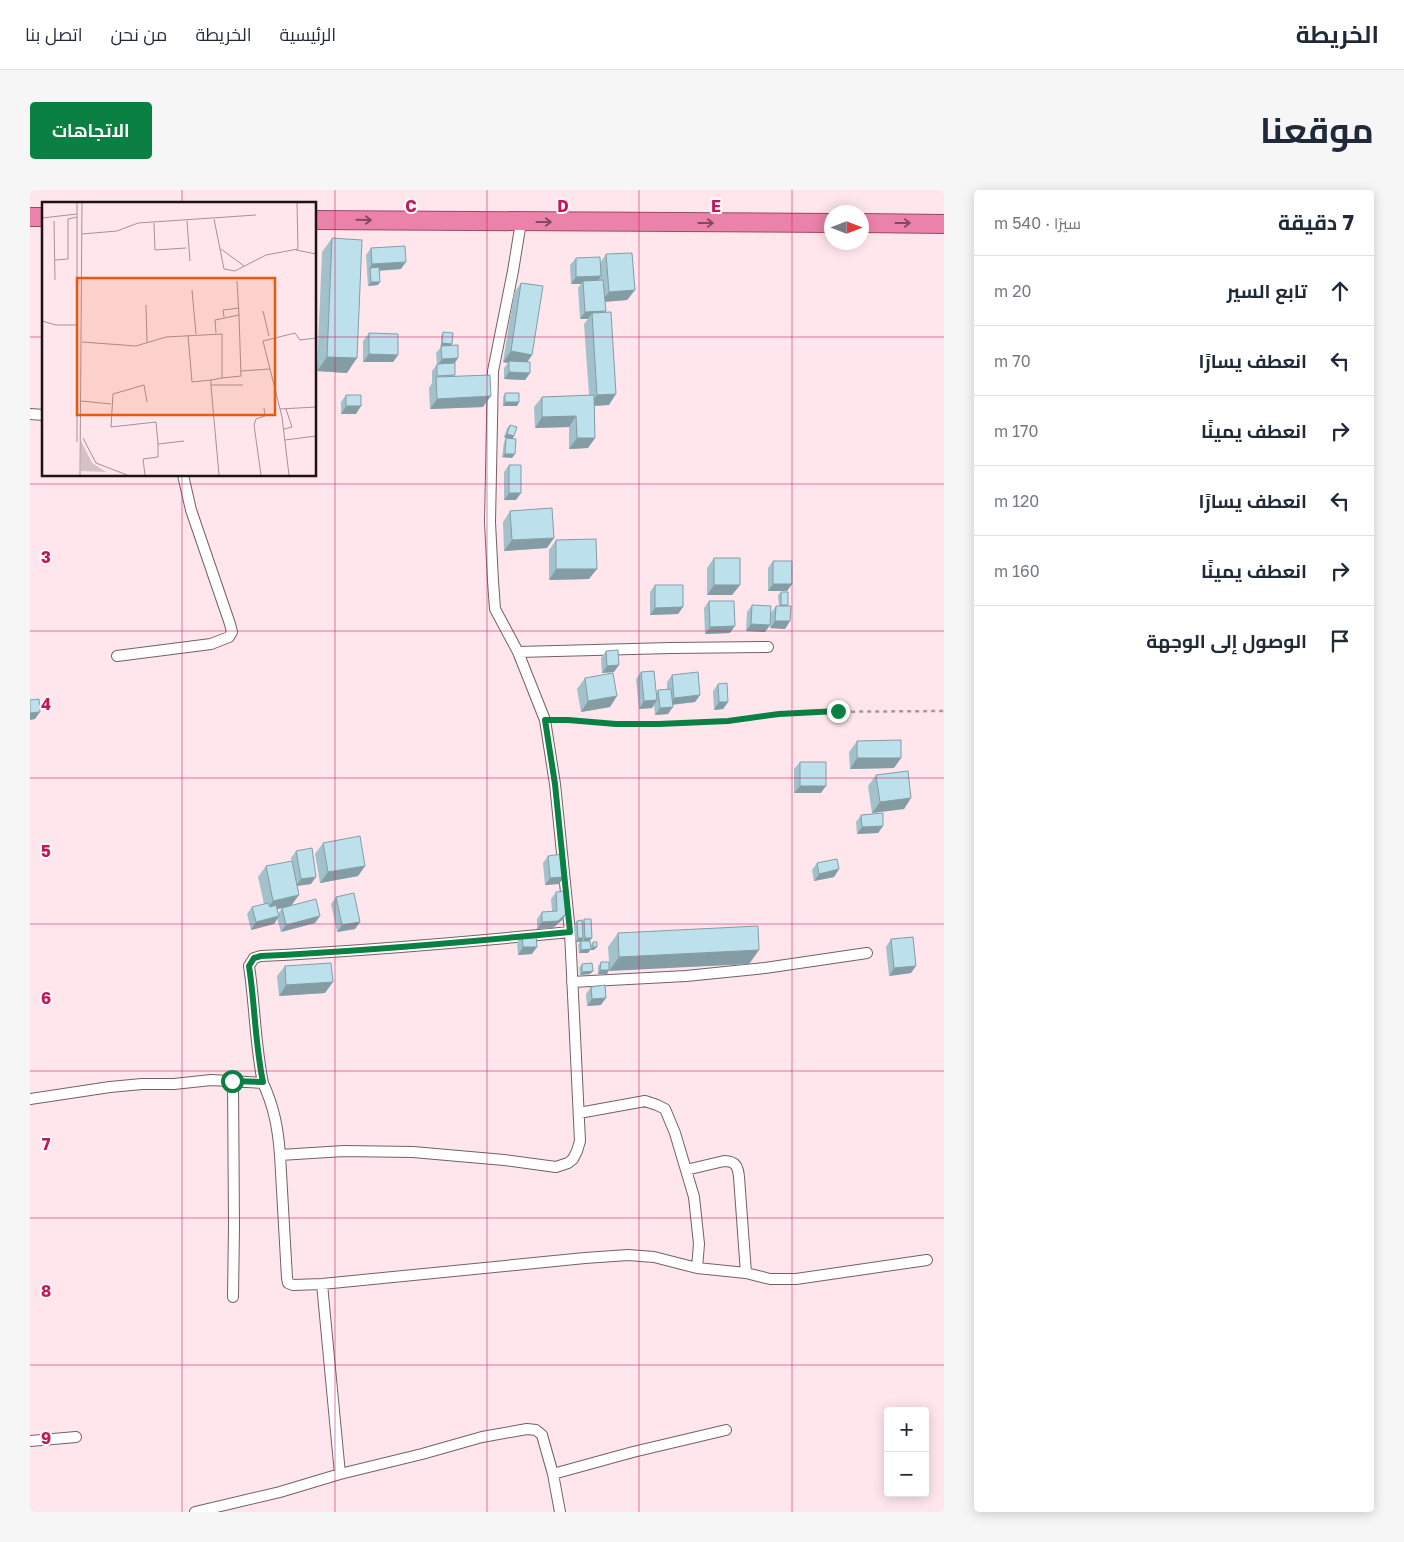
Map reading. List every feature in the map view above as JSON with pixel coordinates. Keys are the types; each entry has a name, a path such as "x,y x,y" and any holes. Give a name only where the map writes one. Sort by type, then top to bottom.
{"highway":[{"path":"316,220 824,223"},
{"path":"869,223 944,224"}],"street":[{"path":"280,1155 344,1151 413,1152 504,1160 556,1167 573,1159 580,1141 570,932 555,784 545,720 518,652 496,609 490,513 493,371 521,222"},
{"path":"117,656 211,644 229,637 232,632 191,510 183,476"},
{"path":"518,652 768,647"},
{"path":"570,932 452,944 261,956 254,958 249,966 254,995 258,1058 263,1082 272,1102 279,1141 288,1283 293,1286 322,1284 628,1255 654,1257 697,1268 746,1274 770,1280 796,1279 927,1260"},
{"path":"572,982 686,976 765,968 867,953"},
{"path":"30,1099 134,1085 174,1084 211,1080 263,1082"},
{"path":"232,1081 234,1182 233,1297"},
{"path":"579,1113 645,1101 665,1109 694,1197 699,1244 697,1268"},
{"path":"686,1170 724,1160 730,1160 736,1164 739,1177 746,1274"},
{"path":"322,1284 340,1474"},
{"path":"195,1512 280,1492 340,1474 482,1437 527,1428 536,1430 542,1435 553,1474 560,1512"},
{"path":"553,1474 633,1452 726,1430"},
{"path":"30,1441 76,1437"}],"path":[{"path":"545,720 633,724 728,721 779,714 812,712 944,711"}],"building":[{"path":"332,238 362,240 357,358 327,357"},
{"path":"405,246 406,262 372,264 371,248"},
{"path":"632,253 635,290 609,292 606,254"},
{"path":"600,257 601,276 576,277 576,258"},
{"path":"379,267 380,282 371,282 370,268"},
{"path":"603,280 606,311 585,312 583,281"},
{"path":"521,283 543,286 532,355 511,351"},
{"path":"611,312 616,394 597,395 592,313"},
{"path":"443,332 453,333 452,344 442,343"},
{"path":"369,333 398,334 398,355 369,354"},
{"path":"458,345 458,358 442,359 441,346"},
{"path":"509,361 530,362 530,373 509,372"},
{"path":"455,363 455,375 437,376 437,364"},
{"path":"490,375 491,396 437,399 436,377"},
{"path":"505,393 519,393 519,402 505,402"},
{"path":"346,395 361,395 361,406 346,406"},
{"path":"594,395 595,438 577,438 576,416 542,417 542,397"},
{"path":"510,425 517,427 514,436 507,434"},
{"path":"506,438 516,439 515,454 505,454"},
{"path":"509,465 521,465 521,493 509,493"},
{"path":"552,508 554,538 512,540 510,511"},
{"path":"596,539 597,569 556,569 556,540"},
{"path":"714,558 740,558 740,585 714,585"},
{"path":"773,561 792,561 792,584 773,584"},
{"path":"655,585 683,585 683,607 655,608"},
{"path":"781,592 788,592 788,605 781,605"},
{"path":"709,601 734,601 735,626 710,627"},
{"path":"752,605 771,606 770,625 751,624"},
{"path":"776,606 791,606 790,621 775,621"},
{"path":"618,650 619,665 607,666 606,651"},
{"path":"654,671 657,700 644,701 641,672"},
{"path":"698,672 700,695 674,698 672,675"},
{"path":"613,673 617,696 588,701 585,678"},
{"path":"727,683 728,702 719,702 718,684"},
{"path":"671,689 673,707 660,708 658,690"},
{"path":"39,699 40,712 30,713 30,700"},
{"path":"901,740 901,758 857,758 857,741"},
{"path":"800,762 826,762 826,786 800,786"},
{"path":"908,771 911,798 880,802 876,775"},
{"path":"883,813 883,826 862,827 861,815"},
{"path":"360,836 365,866 328,872 323,843"},
{"path":"312,848 316,877 301,879 296,851"},
{"path":"562,854 564,877 550,878 548,856"},
{"path":"837,859 839,869 819,874 817,863"},
{"path":"292,861 299,895 273,901 266,866"},
{"path":"565,891 567,913 558,921 542,922 542,912 557,911 556,892"},
{"path":"354,893 360,922 342,925 336,897"},
{"path":"316,899 320,916 286,925 282,908"},
{"path":"268,903 270,907 276,905 279,916 256,922 252,907"},
{"path":"584,919 591,919 592,938 585,938"},
{"path":"582,920 583,938 578,938 577,921"},
{"path":"758,926 759,950 619,957 618,933"},
{"path":"536,934 537,947 523,947 522,935"},
{"path":"913,937 916,966 894,968 891,939"},
{"path":"581,941 590,941 591,949 581,950"},
{"path":"593,942 597,942 597,947 593,947"},
{"path":"601,962 609,962 609,970 600,970"},
{"path":"331,963 333,982 286,985 285,966"},
{"path":"592,963 593,971 582,972 582,964"},
{"path":"605,985 606,998 592,999 591,987"}],"route":[{"path":"232,1081 263,1082 258,1058 254,995 249,966 254,958 261,956 452,944 570,932 555,784 545,720 616,724 659,724 728,721 779,714 838,711"}]}
